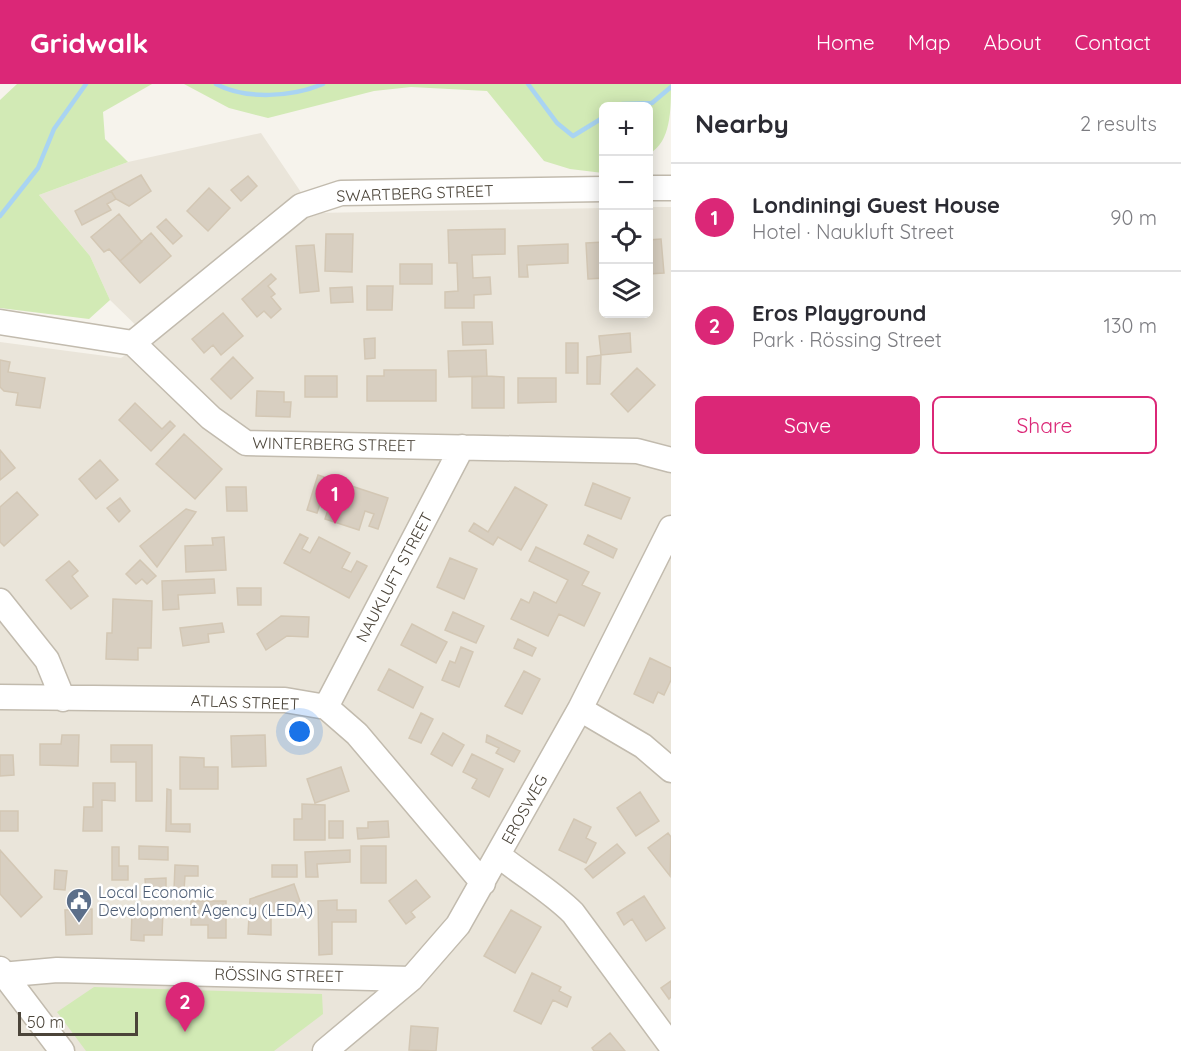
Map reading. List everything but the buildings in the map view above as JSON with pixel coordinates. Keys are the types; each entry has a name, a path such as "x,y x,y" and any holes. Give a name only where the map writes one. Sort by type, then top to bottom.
{"street":[{"path":"653,188 671,188"},
{"name":"SWARTBERG STREET","path":"133,343 301,206 320,197 341,193 599,189"},
{"path":"0,322 133,343"},
{"name":"WINTERBERG STREET","path":"133,343 212,418 246,443 637,451 671,459"},
{"name":"NAUKLUFT STREET","path":"326,708 462,447"},
{"name":"EROSWEG","path":"325,1051 351,1043 451,934 483,883 580,709 671,528"},
{"path":"0,601 47,660 63,699"},
{"name":"ATLAS STREET","path":"0,697 285,700 326,708 357,734 483,883"},
{"path":"580,709 629,737 671,770"},
{"path":"498,855 528,879 557,897 573,913 671,1046"},
{"name":"RÖSSING STREET","path":"1,972 57,970 411,979"},
{"path":"1,972 62,1051"}],"shaded area":[{"path":"261,133 315,213 599,208 599,318 653,318 653,207 671,207 671,1051 0,1051 0,342 121,358 150,339 110,300 90,256 39,195 128,162"}],"green space":[{"path":"17,84 152,84 103,112 105,139 128,162 39,195 90,256 110,300 89,319 0,308 0,100"},
{"path":"184,84 671,84 671,104 666,133 662,142 653,151 653,102 599,102 599,173 570,169 544,161 487,91 411,87 374,91 268,118 229,108"},
{"path":"94,987 322,994 323,1014 274,1051 86,1051 57,1012"}],"waterway":[{"path":"0,216 38,168 54,129 86,84"},
{"path":"216,84 241,93 269,95 297,92 323,84"},
{"path":"528,84 557,123 573,136 599,120"},
{"path":"653,102 671,87"}],"place":[{"name":"Londiningi Guest House","path":"335,524"},
{"name":"Local Economic Development Agency (LEDA)","path":"79,924"},
{"name":"Eros Playground","path":"185,1032"}]}
